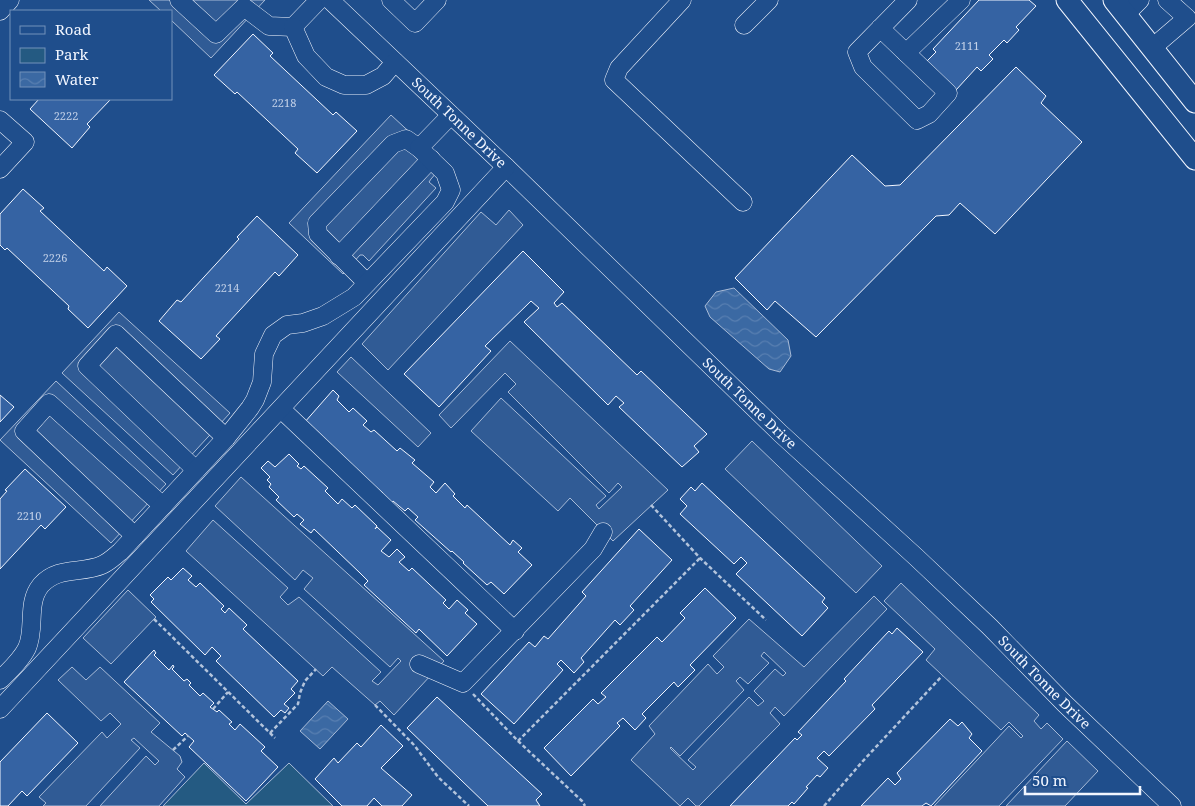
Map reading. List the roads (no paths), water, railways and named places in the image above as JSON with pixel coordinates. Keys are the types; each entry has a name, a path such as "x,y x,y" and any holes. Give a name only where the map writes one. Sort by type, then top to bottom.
{"main road":[{"path":"1067,0 1195,159"},
{"path":"1126,5 1152,48 1195,102"}],"street":[{"path":"0,11 10,0"},
{"path":"179,0 216,34 241,4 269,26 294,27 320,0"},
{"name":"South Tonne Drive","path":"330,0 506,167 780,433 990,627 1065,704 1172,806"},
{"path":"392,0 414,22 437,0"},
{"path":"682,0 619,68 614,80 744,202"},
{"path":"744,25 769,0"},
{"path":"880,28 948,93 929,114 917,120 863,66 857,52 880,28 908,0"},
{"path":"906,53 961,0"},
{"path":"1152,48 1191,14 1167,0"},
{"path":"294,27 306,56 326,77 344,85 366,85 383,76 395,62"},
{"path":"339,256 425,154 451,115"},
{"path":"0,120 25,142 0,169"},
{"path":"1,677 15,664 27,647 36,592 41,585 54,574 86,569 102,565 111,560 226,438 250,408 262,382 264,354 273,335 287,325 303,323 322,316 354,297 445,202 451,190 446,173 406,139 393,144 317,223 318,234 367,283"},
{"path":"0,709 506,167"},
{"path":"196,470 87,366 116,334 226,438"},
{"path":"135,536 24,431 49,403 163,506"},
{"path":"281,409 516,631"},
{"path":"419,664 464,684 593,549 604,532"}],"water":[{"path":"734,288 788,340 791,356 780,372 769,369 710,317 705,306 716,292"},
{"path":"328,701 348,719 320,749 300,731"}]}
